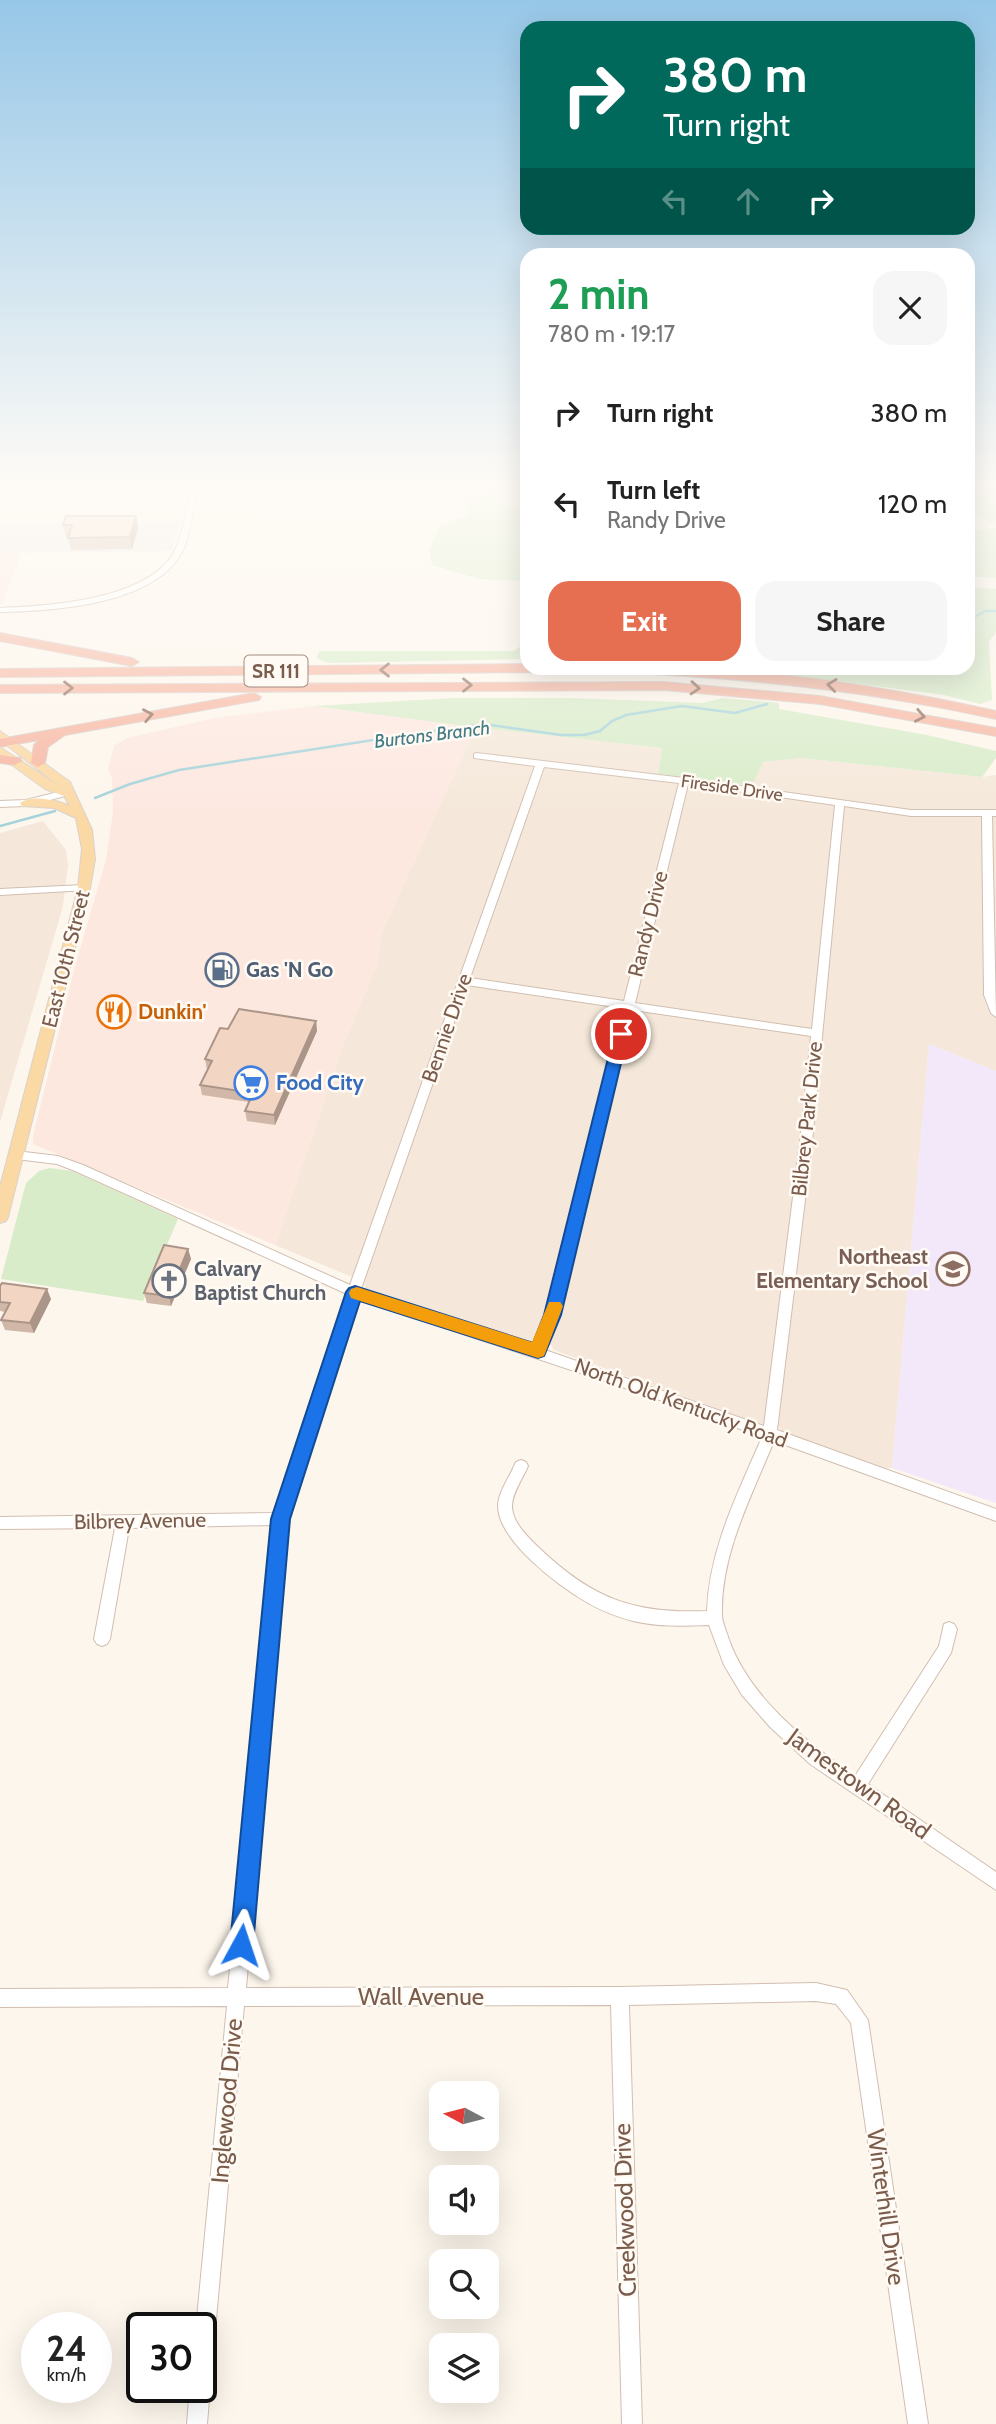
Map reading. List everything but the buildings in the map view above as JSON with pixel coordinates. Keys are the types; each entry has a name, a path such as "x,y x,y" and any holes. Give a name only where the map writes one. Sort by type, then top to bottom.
{"highway":[{"path":"0,638 150,665 329,670"},
{"name":"SR 111","path":"0,673 520,668"},
{"path":"719,675 859,689 996,715"},
{"path":"2,742 252,697 425,685"},
{"name":"SR 111","path":"0,688 664,686 762,693 899,712 996,732"},
{"path":"38,762 41,745 67,730"}],"main road":[{"path":"2,742 8,760 49,786 66,793"},
{"name":"East 10th Street","path":"0,1217 84,888 90,841 83,819 66,793 64,782 38,762 2,742"},
{"path":"26,803 56,804 77,812 83,819"}],"street":[{"path":"0,610 51,607 94,600 114,593"},
{"name":"Fireside Drive","path":"477,756 684,781 911,813 991,813"},
{"name":"Bennie Drive","path":"355,1292 540,764"},
{"name":"Randy Drive","path":"538,1351 552,1315 684,781"},
{"path":"0,804 26,803 66,793"},
{"name":"Bilbrey Park Drive","path":"770,1435 806,1142 840,804"},
{"path":"991,813 989,995 996,1013"},
{"path":"0,892 84,888"},
{"path":"464,981 628,1007 816,1032"},
{"name":"North Old Kentucky Road","path":"16,1156 58,1160 79,1168 355,1292 538,1351 996,1516"},
{"name":"Inglewood Drive","path":"207,2312 281,1519 355,1292"},
{"name":"Jamestown Road","path":"770,1435 728,1534 715,1591 714,1618 729,1660 747,1690 776,1722 816,1758 996,1882"},
{"path":"521,1466 505,1506 508,1522 530,1549 557,1571 596,1600 638,1615 675,1619 714,1618"},
{"name":"Bilbrey Avenue","path":"0,1523 281,1519"},
{"path":"102,1639 123,1521"},
{"path":"858,1786 946,1648 949,1629"},
{"name":"Wall Avenue","path":"0,1998 620,1996 816,1992 841,1996"},
{"name":"Creekwood Drive","path":"620,1996 632,2424"},
{"name":"Winterhill Drive","path":"841,1996 859,2020 918,2424"},
{"path":"197,2424 199,2403"}],"shaded area":[{"path":"0,593 6,593 2,605"},
{"path":"314,706 480,728 473,733 381,934 378,962 342,1048 275,1245 33,1144 33,1136 75,966 106,860 113,812 112,778 108,770 114,746 127,738 215,718"},
{"path":"480,728 662,748 658,774 690,777 763,762 802,758 982,777 996,775 996,1071 929,1044 892,1468 879,1468 782,1433 780,1428 756,1423 554,1350 551,1345 534,1340 530,1343 372,1291 365,1288 364,1282 275,1245 342,1048 378,962 381,934 473,733"},
{"path":"43,821 66,850 68,865 63,906 0,1122 0,833"},
{"name":"Northeast Elementary School","path":"929,1044 996,1071 996,1503 892,1468"}],"green space":[{"path":"975,593 996,593 996,632 989,642 992,700 980,704 944,695 790,675 975,675"},
{"path":"520,646 520,659 328,663 316,658 320,651 514,651"},
{"path":"453,698 570,698 702,703 723,698 779,703 779,709 927,735 996,751 996,758 982,777 802,758 763,762 752,786 658,774 662,748 314,706"},
{"path":"50,1168 72,1171 178,1219 143,1301 1,1279 26,1183 39,1171"}],"waterway":[{"name":"Burtons Branch","path":"975,616 986,611 996,611"},
{"name":"Burtons Branch","path":"95,798 130,784 179,770 425,732 484,724 561,735 584,735 600,731 612,721 626,715 682,706 735,713 767,704"},
{"name":"Burtons Branch","path":"0,826 55,811"}],"slow traffic":[{"path":"357,1293 538,1351 554,1306"}],"place":[{"name":"Gas 'N Go","path":"222,970"},
{"name":"Dunkin'","path":"114,1012"},
{"name":"Food City","path":"251,1083"},
{"name":"Northeast Elementary School","path":"953,1269"},
{"name":"Calvary Baptist Church","path":"169,1281"}],"route":[{"path":"241,1945 281,1519 355,1292 538,1351 552,1315 621,1034"}]}
